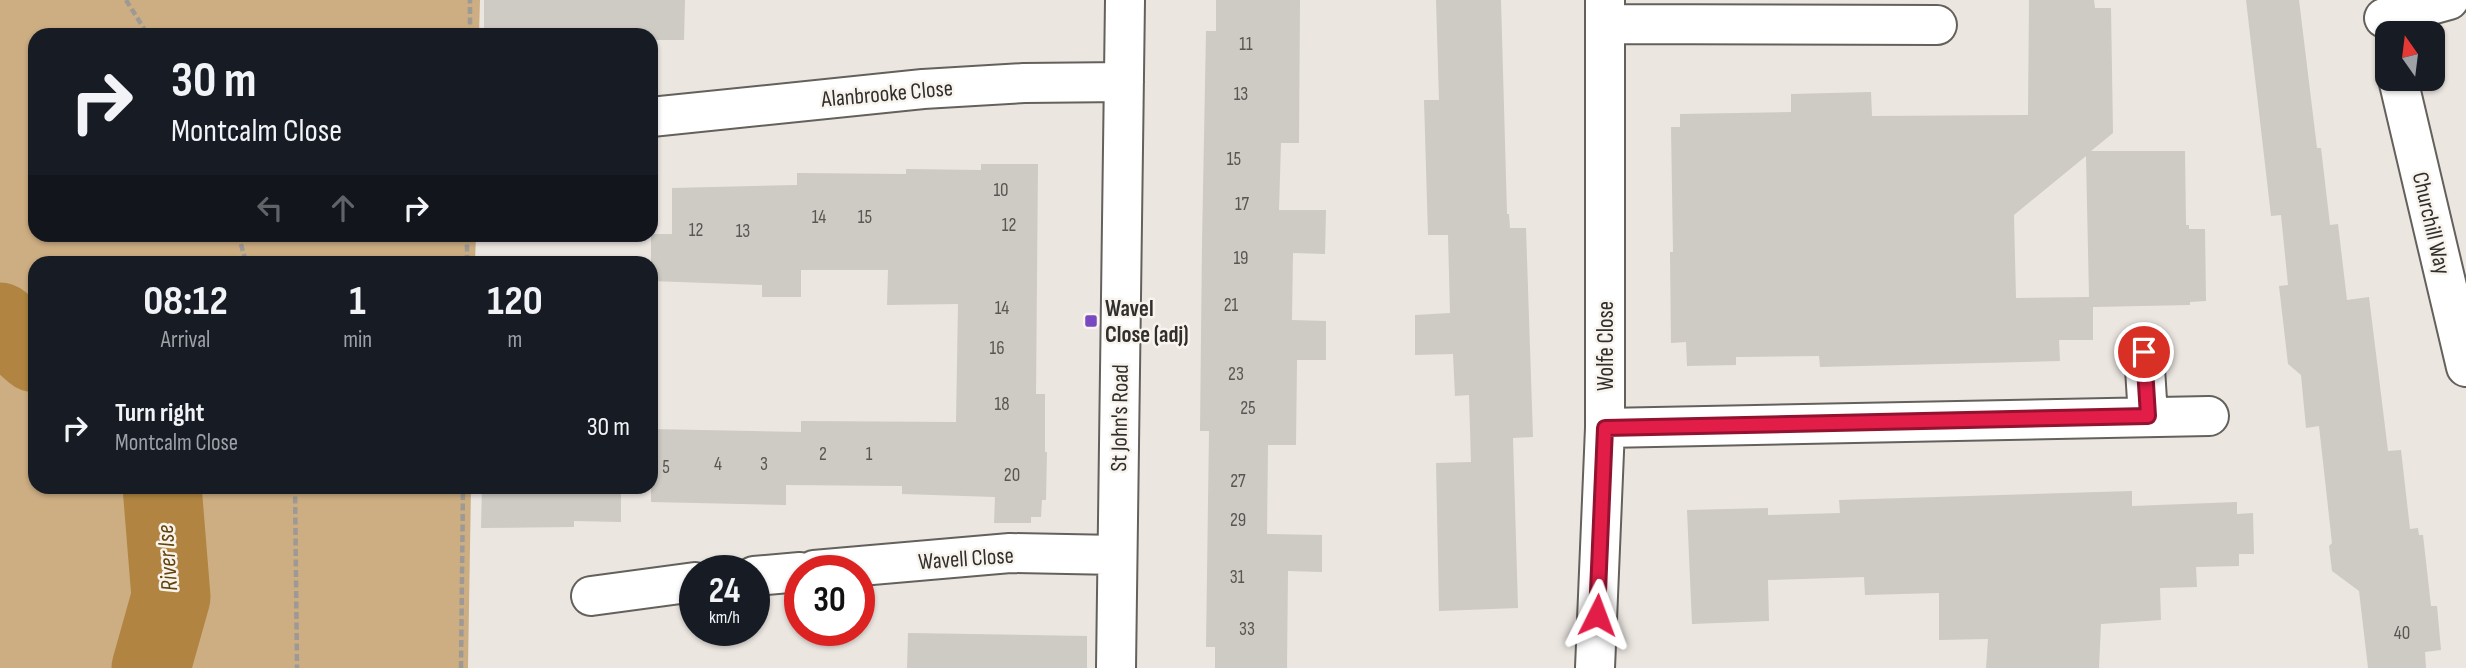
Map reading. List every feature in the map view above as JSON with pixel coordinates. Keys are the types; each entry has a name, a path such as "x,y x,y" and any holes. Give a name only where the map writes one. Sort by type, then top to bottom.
{"street":[{"name":"St John's Road","path":"1116,668 1125,0"},
{"path":"2384,17 2449,0"},
{"name":"Wolfe Close","path":"1595,668 1605,428 1605,12 1937,24"},
{"name":"Alanbrooke Close","path":"658,116 923,89 1024,83 1124,82"},
{"name":"Churchill Way","path":"2401,91 2466,367"},
{"path":"2144,352 2148,416"},
{"path":"1605,428 2209,416"},
{"name":"Wavell Close","path":"875,565 1010,553 1117,555"},
{"path":"591,596 679,584"}],"path":[{"path":"126,0 144,28"},
{"path":"470,0 470,28"},
{"path":"295,494 297,668"},
{"path":"461,668 463,494"}],"shaded area":[{"path":"0,0 480,0 479,28 28,28 28,242 476,242 475,256 28,256 28,494 471,494 468,668 0,668"}],"building":[{"path":"484,0 685,0 684,40 658,40 658,28 484,28"},
{"path":"1216,0 1300,0 1299,143 1281,143 1279,210 1326,210 1325,254 1293,253 1292,320 1326,321 1326,360 1297,360 1296,445 1268,445 1267,534 1322,535 1322,572 1288,571 1287,668 1215,668 1215,647 1206,647 1209,431 1200,431 1202,244 1206,31 1216,31"},
{"path":"1436,0 1501,0 1507,214 1510,228 1526,228 1533,437 1513,438 1518,608 1439,611 1436,463 1471,462 1469,395 1455,396 1453,354 1415,355 1415,315 1450,313 1448,235 1428,235 1424,100 1439,100"},
{"path":"2029,0 2094,0 2095,8 2111,8 2113,133 2091,151 2185,151 2186,225 2189,225 2189,229 2205,229 2206,301 2190,302 2190,305 2093,307 2093,340 2059,340 2060,361 1820,367 1819,356 1736,357 1736,365 1687,366 1686,342 1671,343 1671,127 1680,127 1680,114 1791,112 1791,94 1871,92 1872,116 2028,115","holes":["2086,156 2089,297 2016,298 2014,215"]},
{"path":"2246,0 2299,0 2317,148 2321,148 2330,225 2338,224 2347,300 2369,297 2388,451 2401,450 2410,529 2418,528 2419,535 2423,535 2431,606 2437,606 2441,650 2425,652 2426,668 2368,668 2359,591 2332,571 2329,546 2332,543 2319,426 2306,428 2301,375 2288,364 2279,286 2288,285 2281,215 2271,216"},
{"path":"981,164 1038,164 1036,394 1045,394 1047,452 1046,500 1042,500 1041,517 1031,517 1031,523 994,523 995,497 902,494 902,486 786,485 786,505 651,502 651,494 658,494 658,429 801,432 801,421 956,422 958,304 887,305 888,270 801,270 801,297 762,297 762,285 658,281 658,256 651,256 651,242 658,242 658,234 672,234 672,188 797,185 797,173 906,174 906,169 981,170"},
{"path":"2132,491 2132,506 2237,502 2237,514 2253,513 2254,554 2239,554 2239,566 2196,567 2197,587 2160,588 2161,620 2101,624 2099,668 1986,668 1988,639 1939,640 1939,593 1865,595 1864,577 1768,580 1769,621 1692,624 1687,510 1768,508 1768,515 1840,513 1839,500"},
{"path":"482,494 621,494 621,522 574,521 574,527 481,528"},
{"path":"908,633 1087,636 1087,668 907,668"}],"waterway":[{"name":"River Ise","path":"0,322 28,347"},
{"name":"River Ise","path":"151,668 171,597 163,494"}],"place":[{"name":"Wavel Close (adj)","path":"1091,321"}],"route":[{"path":"1597,615 1605,428 2148,416 2144,352"}]}
